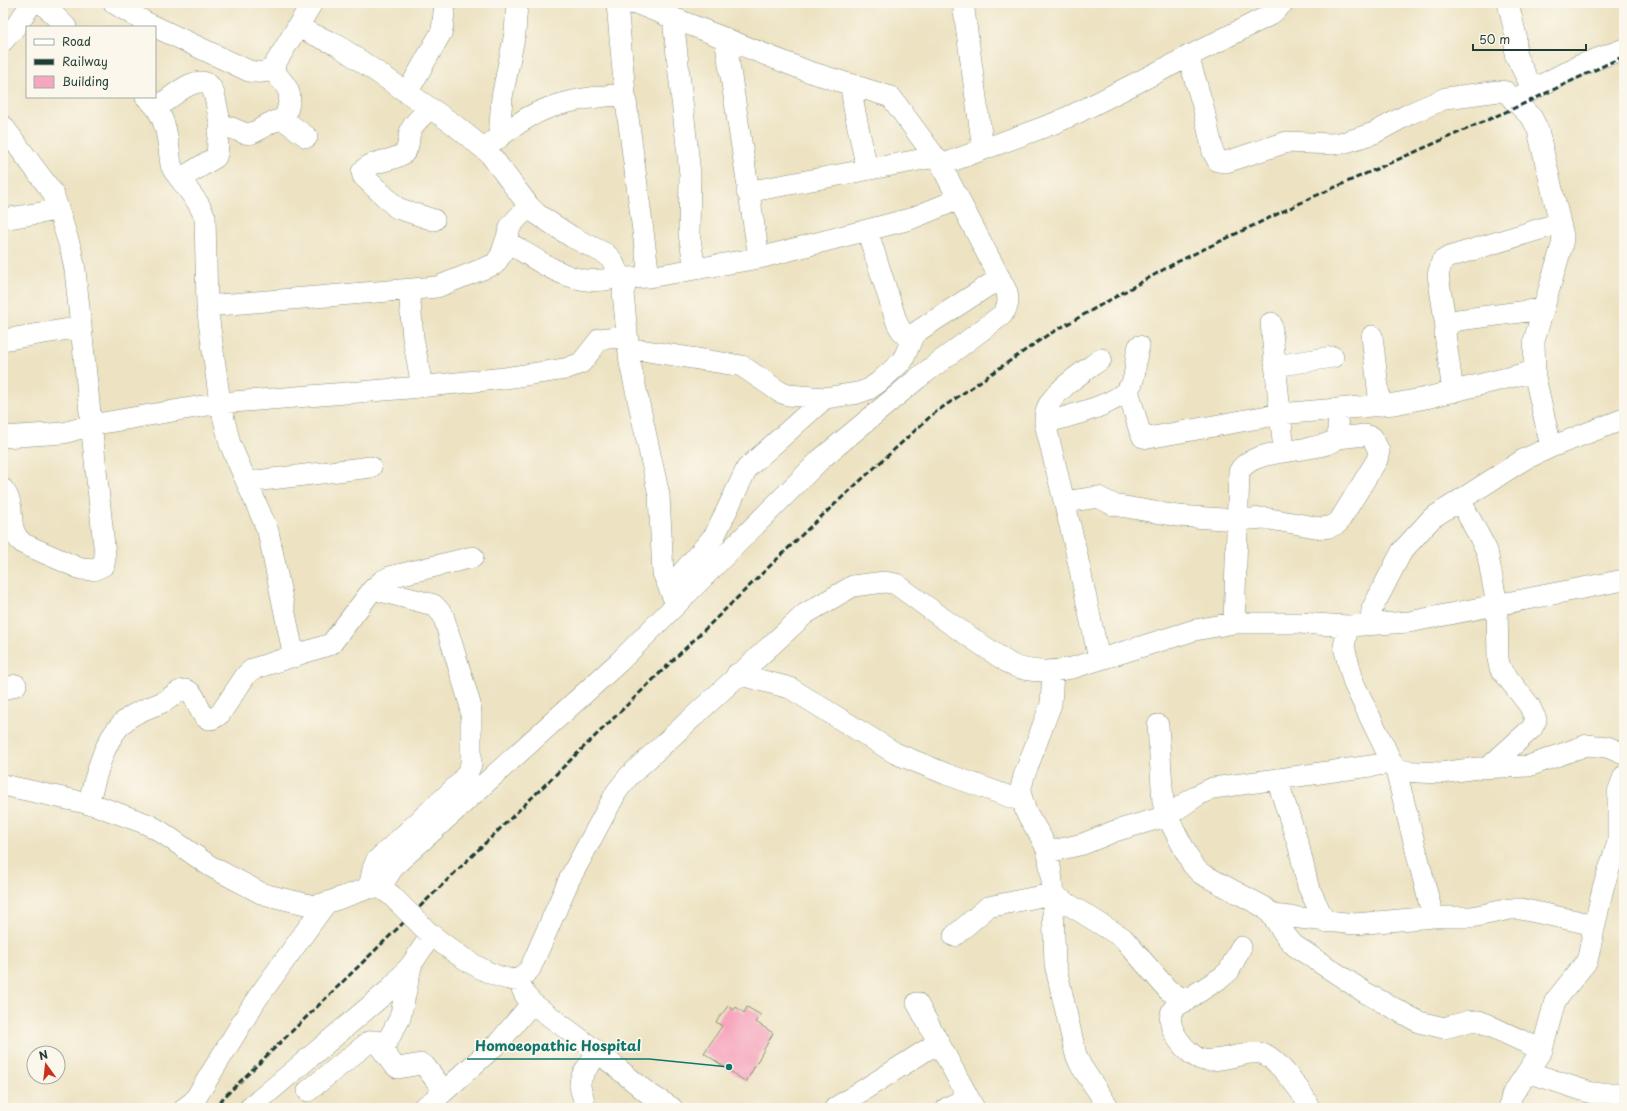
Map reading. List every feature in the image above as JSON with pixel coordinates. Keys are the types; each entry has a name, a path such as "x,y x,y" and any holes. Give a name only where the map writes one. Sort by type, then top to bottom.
{"street":[{"path":"3,41 16,26 32,3"},
{"path":"42,3 65,26"},
{"path":"114,3 153,26"},
{"path":"156,27 249,71 257,73 267,72 272,69 312,3"},
{"path":"407,93 442,31 445,3"},
{"path":"491,143 515,33 517,3"},
{"path":"617,3 625,94 649,276"},
{"path":"3,785 88,804 147,824 160,831 210,866 261,893 314,906 380,891 394,866 590,689 673,596 828,453 918,378 1002,315 1009,300 1000,278 938,161 891,97 814,74 635,3"},
{"path":"962,3 983,149"},
{"path":"747,192 867,169 938,161 983,149 1068,117 1270,15 1283,3"},
{"path":"1508,3 1516,36 1516,54 1533,90"},
{"path":"673,18 690,174 689,234 695,269"},
{"path":"297,27 337,45 430,109 491,143 529,206 559,230 606,254 625,277 623,293 631,370 659,495 662,564 673,596"},
{"path":"725,38 758,258"},
{"path":"1513,100 1578,66 1624,49"},
{"path":"1188,56 1203,106 1213,152 1218,161 1226,162 1287,142 1332,144 1346,142 1374,134 1409,114 1455,95 1499,91 1506,92 1536,124 1560,223 1562,245 1534,341 1535,371 1551,446"},
{"path":"272,69 288,87 290,93 290,102 284,120"},
{"path":"180,179 216,157 218,152 217,134 221,127 213,90 208,84 202,82 188,85 152,103 164,123 171,165 180,179 198,203 205,217 207,306 220,403 230,444 268,531 294,656"},
{"path":"852,85 854,108 867,169"},
{"path":"491,143 528,118 551,108 590,98 625,94"},
{"path":"430,109 414,125 410,132 408,147 404,152 398,156 365,167 362,172 363,176 398,208 434,220"},
{"path":"221,127 226,126 244,133 251,133 270,122 284,120 307,137"},
{"path":"3,126 53,193 74,263 105,555 104,565 94,570 81,569 24,544 16,538 12,527 10,498 3,490"},
{"path":"506,241 560,273 592,281 603,281 625,277 649,276 758,258 910,219 959,199"},
{"path":"207,306 437,287 489,268 498,261 513,221 529,206"},
{"path":"3,219 58,210"},
{"path":"1453,392 1445,334 1446,327 1438,275 1442,261 1449,257 1560,223"},
{"path":"867,230 897,323 901,330 911,340"},
{"path":"3,437 64,433 92,425 220,403 505,378 565,369 581,363 600,339 628,342 742,366 780,392 788,395 825,398 858,393 869,389 903,360 914,334 1000,278"},
{"path":"409,290 413,338 422,386"},
{"path":"1446,327 1450,323 1458,320 1543,309"},
{"path":"1271,323 1284,451"},
{"path":"3,340 81,327"},
{"path":"1372,336 1380,406"},
{"path":"1045,423 1108,402 1128,390 1132,382 1139,346"},
{"path":"1276,366 1333,357"},
{"path":"1099,660 1065,502 1045,423 1045,412 1049,404 1060,391 1100,359"},
{"path":"1128,390 1139,429 1143,437 1148,438 1280,414 1380,406 1453,392 1535,371"},
{"path":"673,596 715,535 747,468 825,398"},
{"path":"1337,409 1338,438"},
{"path":"1371,624 1372,609 1402,551 1432,518 1523,460 1551,446 1624,419"},
{"path":"1065,502 1098,497 1114,505 1178,516 1238,520 1264,518 1321,528 1330,527 1338,523 1377,460 1379,451 1372,437 1365,435 1338,438 1330,443 1284,451 1248,462 1242,467 1239,472 1238,520 1234,623"},
{"path":"247,482 371,467"},
{"path":"1460,500 1487,551 1497,605 1498,659 1500,668 1505,677 1529,705 1536,720 1532,728 1489,767"},
{"path":"88,804 108,742 128,718 185,690 190,692 204,716 210,719 216,718 246,675 253,669 331,644 373,589 382,581 390,577 473,557"},
{"path":"518,980 530,969 566,886 617,791 629,776 737,674 811,609 853,586 884,582 896,584 945,620 1010,664 1022,668 1053,672 1072,668 1196,630 1234,623 1285,623 1348,626 1409,622 1624,580"},
{"path":"373,589 434,605 443,615 470,704 472,751 472,764 460,783 376,861 380,891 429,934 484,970 495,976 518,980"},
{"path":"1348,626 1344,647 1354,684 1394,767 1433,917"},
{"path":"1053,672 1051,704 1024,776 1020,792 1026,812 1045,843 1048,852 1052,894 1055,964 1076,1055 1080,1066 1109,1108"},
{"path":"737,674 790,688 895,753 946,774 1022,801"},
{"path":"1158,725 1161,788 1167,816 1196,869 1264,908 1272,915 1286,938 1295,946 1366,993 1419,1022 1444,1028 1470,1021 1479,1021 1542,1050"},
{"path":"1048,852 1083,844 1115,831 1167,816 1198,795 1213,788 1277,779 1394,767 1441,774 1489,767 1529,766 1587,745 1607,747 1624,754"},
{"path":"1509,1108 1512,1095 1542,1050 1555,1001 1587,961 1603,888 1618,842 1618,792 1624,776"},
{"path":"1277,779 1299,847 1308,886 1325,922"},
{"path":"954,936 988,907 1052,894 1123,938 1168,990 1186,1001"},
{"path":"186,1108 194,1101 256,1000 326,904"},
{"path":"1272,915 1354,924 1433,917 1472,917 1510,909 1521,909 1595,925"},
{"path":"250,1108 389,990 411,965 429,934"},
{"path":"1241,947 1229,971 1222,978 1174,1008 1171,1012 1170,1019 1179,1042 1191,1054 1205,1061 1258,1052 1266,1055 1301,1091 1307,1099 1309,1108"},
{"path":"383,1049 400,1018 411,965"},
{"path":"518,980 525,995 532,1003 599,1053 649,1094 672,1108"},
{"path":"423,1108 500,1040 532,1003"},
{"path":"917,1003 971,1102 947,1108"},
{"path":"292,1071 310,1100 369,1042 376,1041 392,1063 398,1068 421,1064 425,1066 444,1091"},
{"path":"836,1108 939,1042"},
{"path":"584,1108 585,1103 580,1087 580,1079 599,1053"},
{"path":"1528,1072 1592,1093 1618,1094"}],"building":[{"path":"728,1006 734,1010 736,1007 744,1013 747,1007 761,1015 756,1022 773,1033 746,1082 704,1053 722,1026 716,1022"}],"railway":[{"path":"213,1108 811,526 933,414 1046,336 1177,262 1313,197 1519,106 1624,56"}],"place":[{"name":"Homoeopathic Hospital","path":"729,1067"}]}
